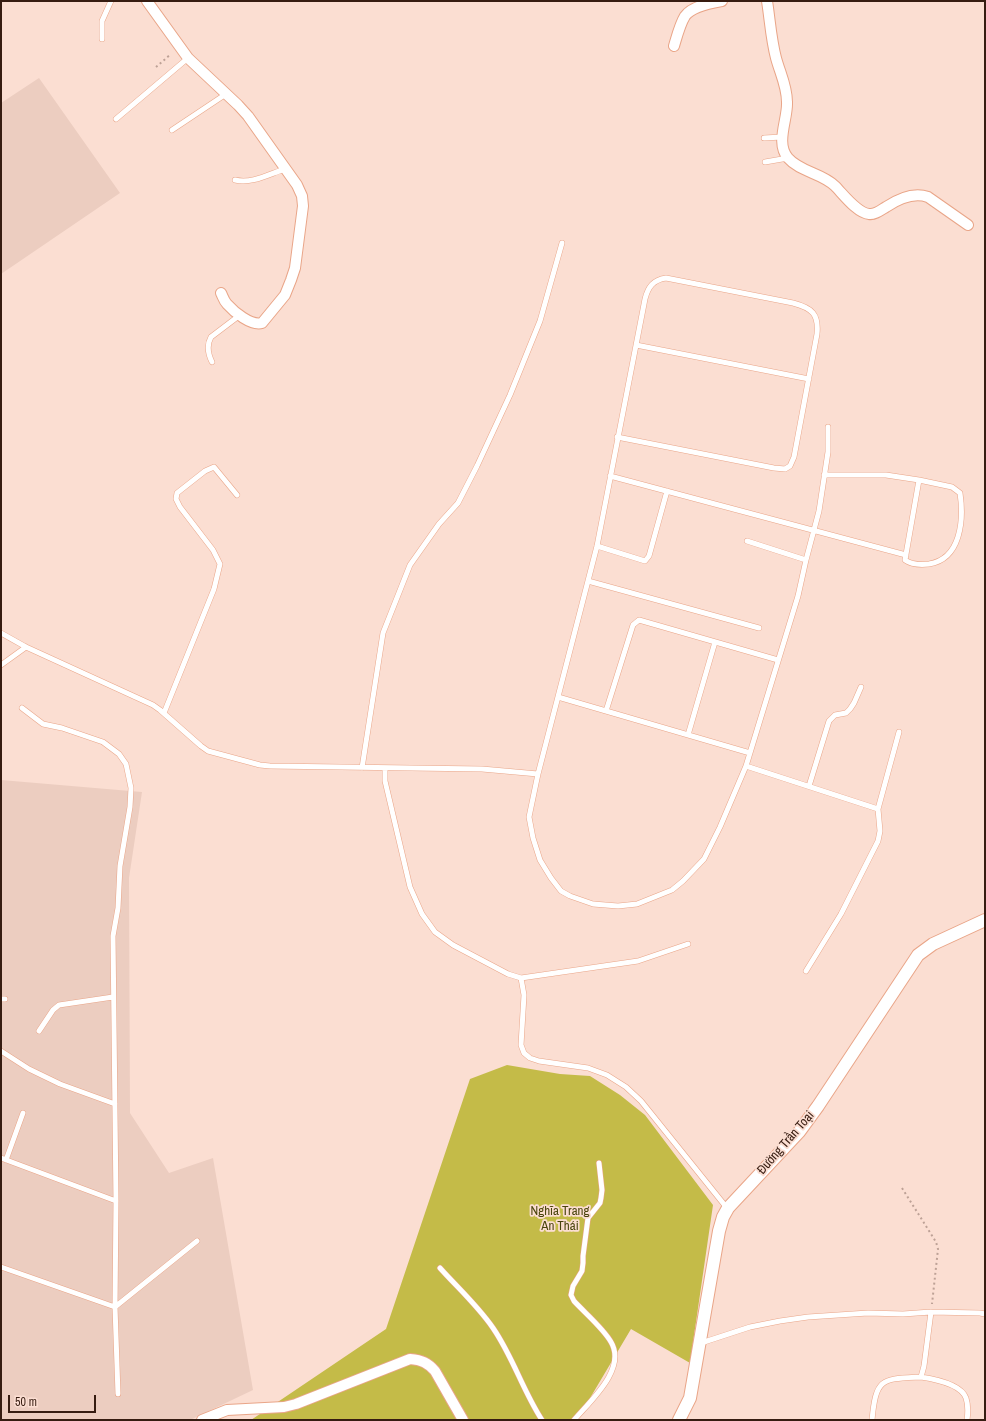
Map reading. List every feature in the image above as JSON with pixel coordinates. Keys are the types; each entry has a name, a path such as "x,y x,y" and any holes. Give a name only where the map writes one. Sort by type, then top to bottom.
{"street":[{"path":"147,1 188,58 248,116 297,185 302,196 303,206 295,268 285,295 262,323 258,323 232,310 226,303 221,293"},
{"path":"674,46 685,16 689,12 707,4 722,1"},
{"path":"767,1 772,44 786,87 787,103 782,137 784,152 788,158 799,166 830,182 851,202 870,214 876,213 901,199 922,195 928,197 968,225"},
{"name":"Đường Trần Toại","path":"679,1420 690,1398 720,1231 723,1217 728,1208 799,1132 918,956 933,944 985,920"},
{"path":"202,1420 227,1410 296,1404 410,1359 420,1360 429,1364 463,1420"}],"lane":[{"path":"102,39 102,21 111,1"},
{"path":"116,120 188,58"},
{"path":"172,130 226,94"},
{"path":"764,138 782,137"},
{"path":"765,162 788,158"},
{"path":"235,180 243,182 254,180 285,168"},
{"path":"362,768 383,633 410,564 438,524 458,503 510,395 540,321 562,244"},
{"path":"617,438 756,465 785,469 792,464 809,379 818,322 812,312 808,308 793,302 666,278 657,279 646,292 617,438 598,546 538,774 529,817 533,838 540,860 561,891 577,899 593,904 618,906 637,904 672,890 704,859 720,827 746,766 798,596 819,512 828,452 828,427"},
{"path":"212,362 208,355 208,342 211,337 240,315"},
{"path":"636,345 809,379"},
{"path":"164,713 214,589 220,564 213,550 180,507 176,499 178,493 205,471 214,467 237,495"},
{"path":"824,475 886,476 919,480 952,487 960,493 962,506 960,533 947,556 936,563 910,564 905,560 919,480"},
{"path":"610,476 906,555"},
{"path":"598,546 646,561 649,556 667,491"},
{"path":"748,541 806,560"},
{"path":"588,581 759,628"},
{"path":"606,711 634,622 639,620 778,660"},
{"path":"1,633 26,647 153,705 208,751 270,766 482,769 538,774"},
{"path":"688,735 715,642"},
{"path":"1,665 26,647"},
{"path":"809,786 829,721 835,715 846,712 850,709 861,687"},
{"path":"558,697 750,753"},
{"path":"22,708 43,724 62,728 103,742 119,754 126,764 131,788 130,807 120,866 118,908 113,936 116,1201 115,1307 118,1394"},
{"path":"806,971 840,914 878,841 880,831 878,809 899,732"},
{"path":"746,766 878,809"},
{"path":"385,768 385,781 410,887 422,914 435,932 453,945 508,974 521,978 638,961 688,944"},
{"path":"521,978 524,995 521,1045 524,1053 530,1058 539,1061 588,1068 607,1075 626,1087 641,1100 728,1208"},
{"path":"39,1031 53,1010 59,1005 113,997"},
{"path":"1,1050 29,1068 60,1084 115,1104"},
{"path":"23,1114 4,1159 116,1201"},
{"path":"574,1420 606,1382 614,1368 612,1343 574,1301 571,1295 573,1286 582,1271 588,1218 600,1203 602,1198 599,1163"},
{"path":"115,1307 197,1241"},
{"path":"1,1267 115,1307"},
{"path":"440,1268 492,1327 509,1354 529,1397 542,1420"},
{"path":"921,1377 924,1366 931,1312"},
{"path":"700,1344 750,1327 808,1317 868,1313 903,1314 931,1312 985,1314"},
{"path":"872,1420 874,1399 880,1385 888,1380 921,1377 931,1378 954,1385 963,1393 966,1397 968,1420"}],"path":[{"path":"156,67 179,46"},
{"path":"902,1188 936,1242 938,1249 931,1312"}],"shaded area":[{"path":"39,78 120,193 1,274 1,103"},
{"path":"1,780 142,792 129,878 130,1113 169,1173 213,1158 253,1390 190,1420 1,1420"}],"green space":[{"name":"Nghĩa Trang An Thái","path":"507,1065 560,1074 590,1076 620,1095 645,1115 713,1205 690,1363 631,1329 577,1420 251,1420 386,1329 470,1079"}]}
